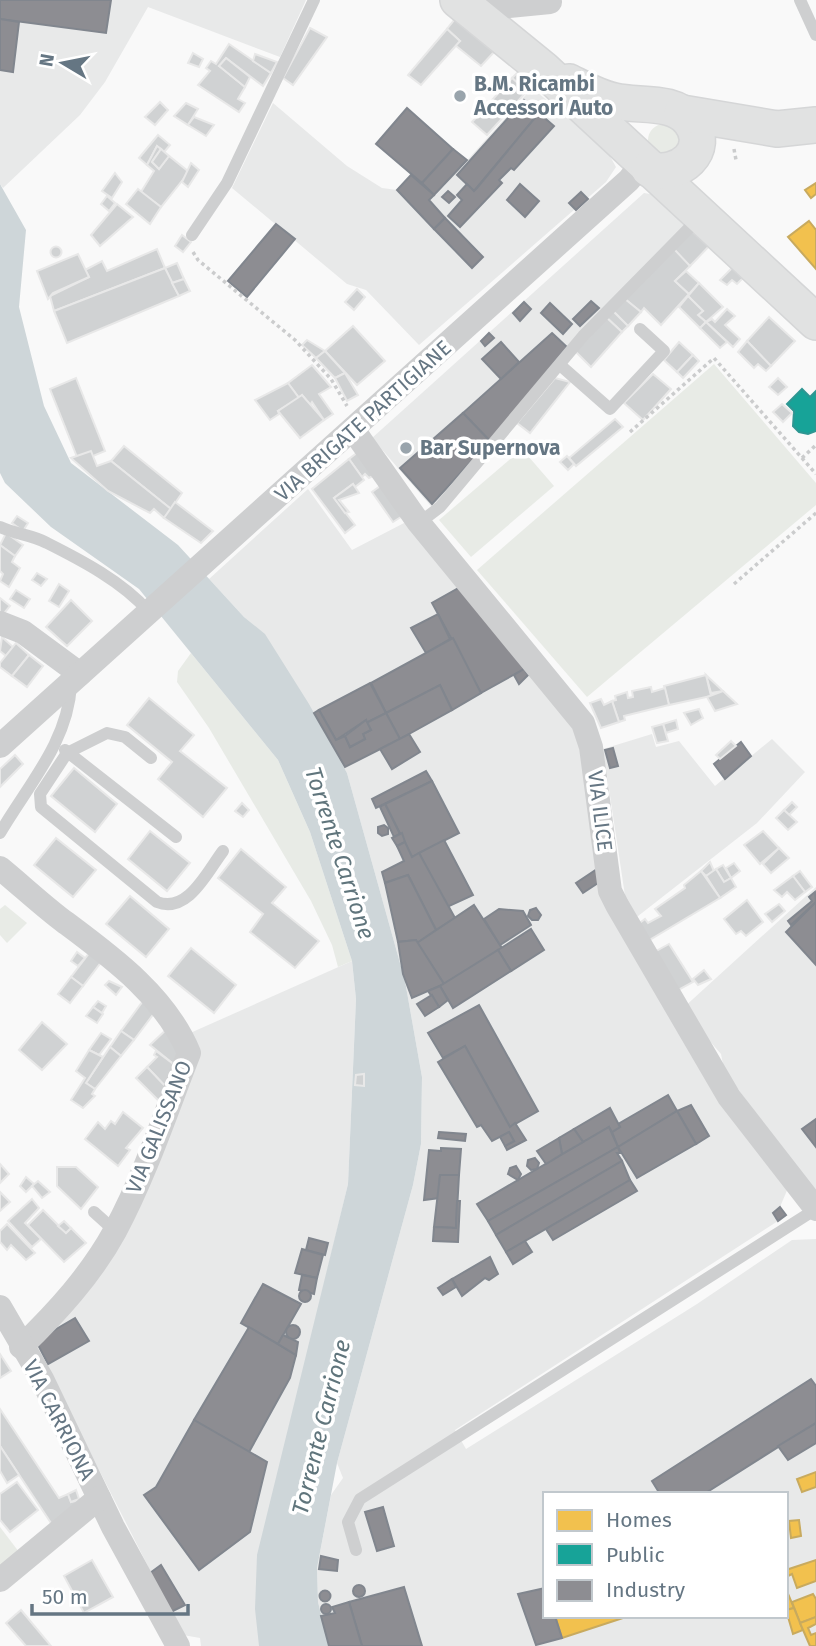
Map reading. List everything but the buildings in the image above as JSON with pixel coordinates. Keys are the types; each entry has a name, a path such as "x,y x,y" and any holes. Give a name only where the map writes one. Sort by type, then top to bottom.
{"main road":[{"path":"458,0 543,69 816,322"},
{"path":"543,69 612,101 777,129"},
{"path":"643,163 632,138 638,121 653,110 676,110 694,126 696,167 710,221"},
{"path":"643,163 676,170 690,160 695,152 734,146 777,129 816,125"}],"street":[{"path":"458,0 509,6 552,1"},
{"path":"500,33 552,1"},
{"name":"VIA BRIGATE PARTIGIANE","path":"0,747 140,618 357,428 629,180 643,163"},
{"name":"VIA ILICE","path":"357,428 419,523 583,723 591,747 610,891 729,1097 816,1209"},
{"path":"0,623 23,632 76,677"},
{"name":"VIA GALISSANO","path":"0,868 119,964 175,1024 189,1054 114,1231 72,1293 21,1346"},
{"name":"VIA CARRIONA","path":"0,1307 9,1317 21,1346 42,1379 99,1498 178,1646"},
{"name":"VIA CARRIONA","path":"0,1580 99,1498"}],"lane":[{"path":"192,235 227,183 314,0"},
{"path":"800,0 816,35"},
{"path":"419,523 440,507 583,336 710,221"},
{"path":"559,365 610,409 664,351 640,329"},
{"path":"0,527 20,536 44,541 134,595 140,618"},
{"path":"0,833 60,736 76,677"},
{"path":"151,758 116,733 107,733 67,753 40,794 41,807 157,902 173,906 185,901 223,851"},
{"path":"60,736 67,753 176,837"},
{"path":"356,1550 348,1522 360,1499 816,1209"},
{"path":"94,1212 114,1231"}],"path":[{"path":"192,235 192,247 198,260 295,340 331,379 357,428"},
{"path":"630,432 714,358 816,474"},
{"path":"802,458 816,445"},
{"path":"734,584 816,513"}],"shaded area":[{"path":"0,0 306,0 280,57 148,7 105,82 80,115 3,188 0,184"},
{"path":"532,88 606,149 616,167 606,182 419,345 366,290 347,284 232,188 273,103 347,166 382,188 397,190 411,175 436,195"},
{"path":"664,124 676,128 680,140 676,152 664,156 652,152 648,140 652,128"},
{"path":"644,193 656,195 689,225 436,512 372,438"},
{"path":"714,364 816,483 816,505 587,697 477,570"},
{"path":"522,449 554,486 471,557 439,520"},
{"path":"308,489 352,550 406,522 573,719 582,746 600,858 788,1188 780,1207 786,1215 455,1430 466,1449 697,1304 792,1240 816,1239 816,1646 329,1646 318,1602 317,1568 331,1495 343,1478 337,1463 413,1185 421,1144 422,1077 405,981 347,773 265,635 244,617 209,579"},
{"path":"191,653 278,760 310,832 352,961 338,967 332,945 311,901 209,728 177,682 178,671"},
{"path":"652,734 656,747 679,741 715,786 772,739 805,772 757,823 633,920 627,909 603,749"},
{"path":"816,887 816,1200 724,1069 721,1054 682,1009"},
{"path":"5,905 27,923 7,943 0,935 0,909"},
{"path":"352,961 356,999 348,1184 315,1322 259,1646 201,1646 200,1638 183,1635 34,1342 94,1267 188,1034"},
{"path":"0,1527 19,1552 0,1569"}],"water":[{"name":"Torrente Carrione","path":"0,184 26,230 19,307 44,406 71,463 178,545 244,617 265,634 309,704 347,773 405,981 422,1077 421,1144 413,1185 337,1463 317,1568 318,1602 329,1646 259,1646 255,1609 257,1555 348,1184 356,999 352,961 310,832 278,760 139,589 51,527 5,483 0,473"}],"place":[{"name":"B.M. Ricambi Accessori Auto","path":"460,96"},
{"name":"Bar Supernova","path":"406,448"}]}
